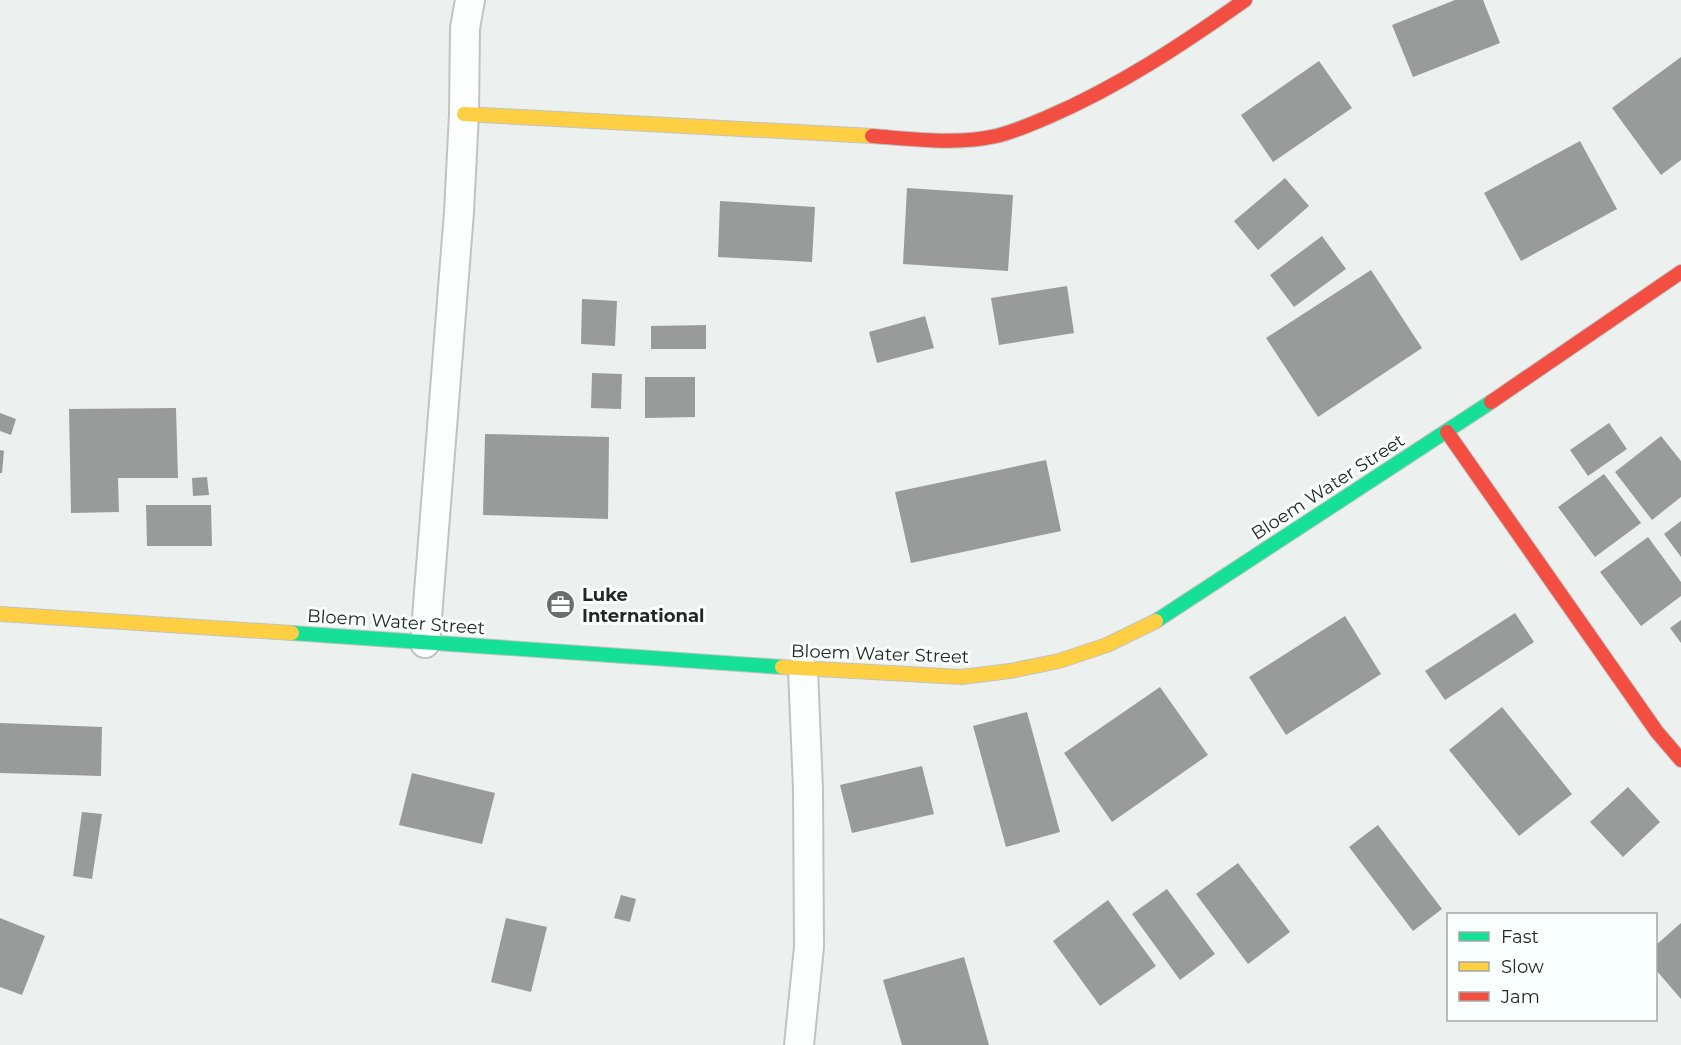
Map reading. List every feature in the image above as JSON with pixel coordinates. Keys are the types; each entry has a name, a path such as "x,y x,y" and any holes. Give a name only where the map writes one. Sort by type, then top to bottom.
{"street":[{"path":"425,643 459,212 464,114 465,28 470,0"},
{"path":"464,114 954,141 996,136 1088,100 1200,32 1245,0"},
{"name":"Bloem Water Street","path":"0,614 177,624 803,670 961,677 1010,671 1059,661 1107,645 1154,622 1447,432 1681,272"},
{"path":"1447,432 1657,732 1681,760"},
{"path":"799,1045 809,947 808,789 803,670"}],"building":[{"path":"1455,0 1483,0 1500,43 1413,77 1392,25"},
{"path":"1681,57 1681,160 1661,175 1612,108"},
{"path":"1319,61 1352,108 1273,162 1241,115"},
{"path":"1580,141 1617,209 1521,261 1484,193"},
{"path":"1285,178 1309,206 1258,250 1234,221"},
{"path":"907,188 1013,195 1008,271 903,264"},
{"path":"720,201 815,207 812,262 718,257"},
{"path":"1322,236 1346,269 1294,307 1270,275"},
{"path":"1371,270 1422,348 1318,417 1266,338"},
{"path":"1067,286 1074,333 999,345 991,298"},
{"path":"582,299 617,301 615,346 581,344"},
{"path":"925,316 934,348 877,363 869,332"},
{"path":"706,325 706,349 651,349 651,326"},
{"path":"592,373 622,374 621,409 591,408"},
{"path":"645,377 695,377 695,417 645,418"},
{"path":"176,408 178,478 118,478 119,512 71,513 69,409"},
{"path":"0,413 16,419 11,435 0,431"},
{"path":"1609,423 1627,449 1588,476 1570,450"},
{"path":"485,434 609,437 608,519 483,515"},
{"path":"1661,436 1681,461 1681,497 1652,520 1615,472"},
{"path":"0,450 4,451 2,473 0,473"},
{"path":"1046,460 1061,531 911,563 895,492"},
{"path":"1604,474 1641,523 1595,557 1558,507"},
{"path":"207,477 209,495 193,496 192,478"},
{"path":"146,505 211,505 212,546 147,546"},
{"path":"1681,521 1681,557 1664,534"},
{"path":"1648,537 1681,582 1681,596 1641,626 1600,572"},
{"path":"1515,613 1534,642 1445,700 1425,671"},
{"path":"1345,616 1381,674 1286,735 1249,677"},
{"path":"1681,620 1681,643 1670,628"},
{"path":"1160,687 1208,755 1112,822 1064,753"},
{"path":"1502,707 1572,794 1519,836 1449,750"},
{"path":"1027,712 1060,832 1006,847 973,726"},
{"path":"0,723 102,727 101,776 0,773"},
{"path":"922,766 934,814 852,833 840,785"},
{"path":"412,773 495,793 482,844 399,825"},
{"path":"1628,787 1660,822 1623,857 1590,822"},
{"path":"82,812 102,814 92,879 73,876"},
{"path":"1378,825 1442,909 1413,931 1349,847"},
{"path":"1238,863 1290,932 1248,964 1196,894"},
{"path":"1167,889 1215,954 1180,980 1132,914"},
{"path":"621,895 636,899 630,922 614,918"},
{"path":"1108,900 1156,966 1100,1006 1053,941"},
{"path":"0,918 45,936 22,995 0,987"},
{"path":"506,918 547,927 531,992 491,982"},
{"path":"1681,923 1681,999 1657,971 1657,944"},
{"path":"964,957 989,1045 902,1045 883,980"}],"traffic: fast":[{"path":"1156,621 1491,402"},
{"path":"292,633 782,667"}],"traffic: slow":[{"path":"464,114 872,136"},
{"path":"0,614 292,633"},
{"path":"782,667 961,677 1010,671 1059,661 1107,645 1156,621"}],"traffic: jam":[{"path":"872,136 966,140 981,139 1016,130 1074,105 1125,78 1198,33 1245,0"},
{"path":"1491,402 1681,272"},
{"path":"1447,432 1657,732 1681,760"}],"place":[{"name":"Luke International","path":"561,605"}]}
